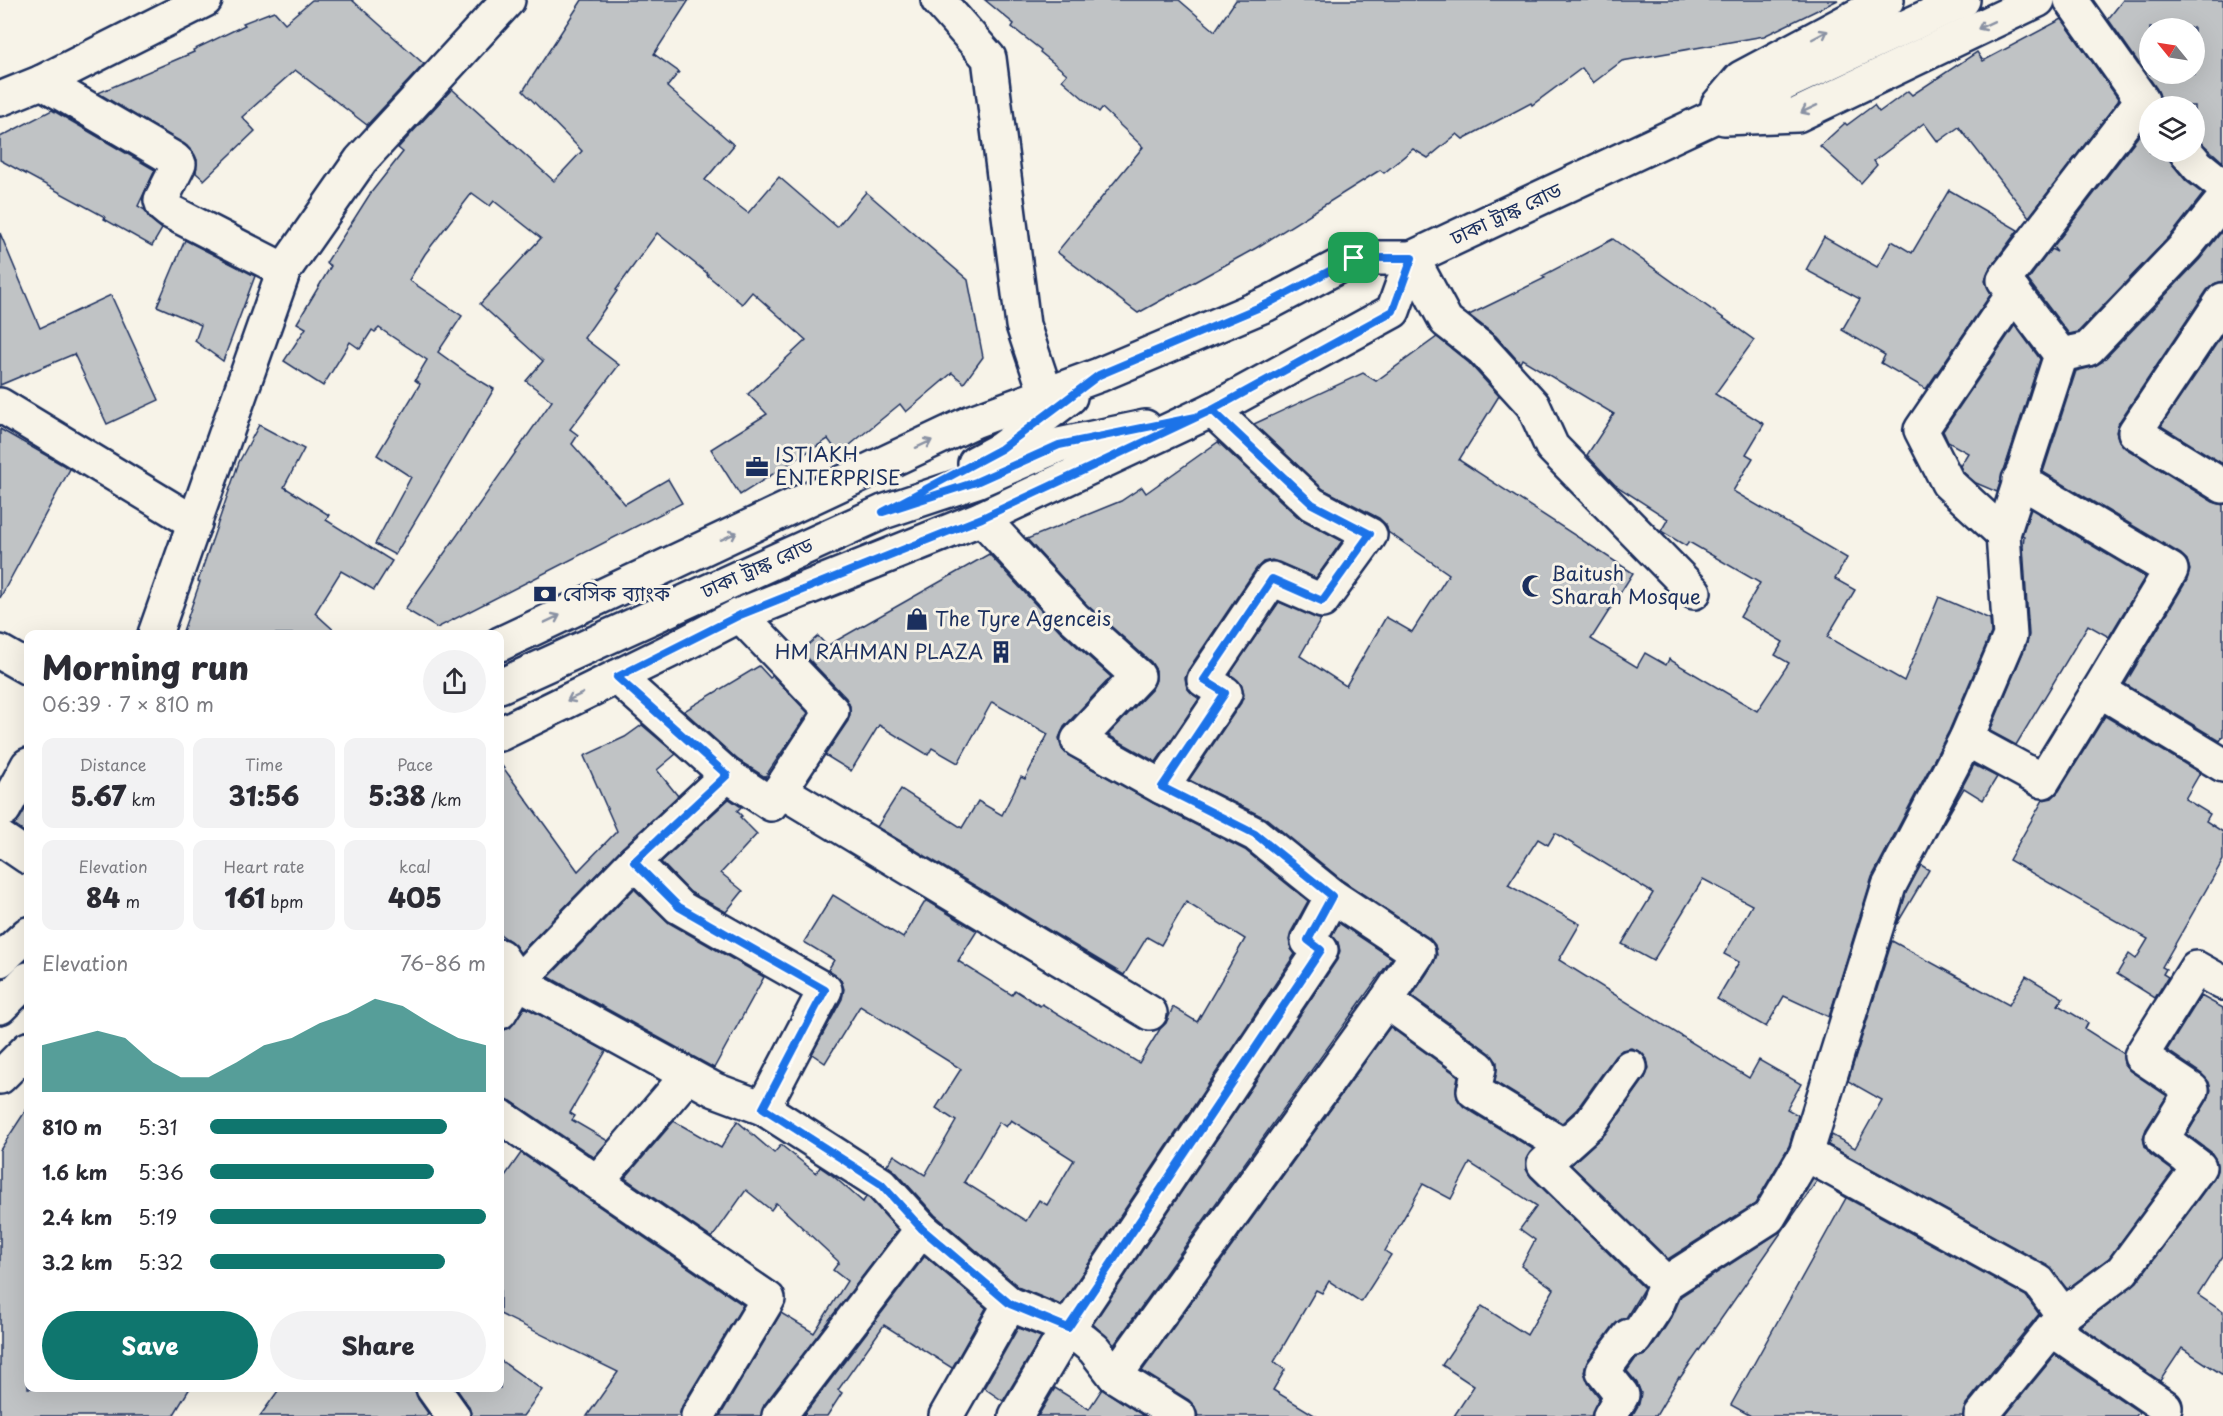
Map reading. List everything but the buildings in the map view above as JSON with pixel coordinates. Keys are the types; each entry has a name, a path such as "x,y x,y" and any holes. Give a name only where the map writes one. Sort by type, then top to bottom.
{"street":[{"path":"0,99 42,82 205,0"},
{"path":"156,630 284,270 361,160 508,0"},
{"path":"938,0 989,58 1023,325 1046,394"},
{"path":"1707,118 1741,78 1887,0"},
{"name":"ঢাকা ট্রাঙ্ক রোড","path":"504,732 740,615 982,518 1204,413 1393,311 1412,258 1963,0"},
{"path":"1707,118 1797,115 2038,0"},
{"path":"2071,0 2140,96"},
{"path":"42,82 179,164 161,200 163,206 284,270"},
{"path":"2061,355 2004,280 2139,113"},
{"path":"2195,162 2223,186"},
{"path":"2061,355 2088,349 2186,246 2223,200"},
{"path":"504,642 974,421 1099,375 1267,304 1354,258 1412,258 1446,321 1482,349 1533,405 1552,447 1695,592"},
{"path":"2003,534 1948,483 1921,429 2014,293"},
{"path":"2223,300 2135,432 2223,486"},
{"path":"1610,1416 1622,1395 1603,1371 1629,1336 1635,1339 1656,1307 1666,1283 1768,1217 1806,1154 1888,886 1966,739 2010,636 2003,534 2061,355"},
{"name":"ঢাকা ট্রাঙ্ক রোড","path":"504,684 869,518 1001,449 1099,375"},
{"path":"0,405 195,523"},
{"path":"1162,787 1225,693 1204,680 1272,579 1322,601 1370,534 1312,504 1204,413"},
{"name":"ঢাকা ট্রাঙ্ক রোড","path":"869,518 976,482 1059,445 1204,413"},
{"path":"1966,739 2043,781 2171,570 2019,480"},
{"path":"982,518 1074,618 1138,676 1078,740 1162,787 1255,834 1332,896 1418,953 1115,1376"},
{"path":"617,677 727,775 771,804 832,711 740,615"},
{"path":"0,652 24,666"},
{"path":"2099,690 2223,765"},
{"path":"0,810 4,809 24,772"},
{"path":"504,1005 518,982 634,862 727,775"},
{"path":"780,790 1150,1013"},
{"path":"0,838 24,854"},
{"path":"634,862 679,907 825,990 763,1108"},
{"path":"1017,1416 1068,1328 1321,950 1308,940 1332,896"},
{"path":"0,960 24,938"},
{"path":"504,962 518,982 715,1090 763,1108 881,1184 922,1229 1010,1304 1068,1328 1094,1349 1115,1376 1179,1416"},
{"path":"1982,1416 2057,1322 2122,1271 2199,1167 2162,1139 2192,1090 2141,1056 2196,968 2223,983"},
{"path":"0,1007 24,983"},
{"path":"1386,1000 1479,1068 1474,1090 1564,1146"},
{"path":"0,1077 24,1053"},
{"path":"1630,1067 1591,1122 1544,1164 1666,1283"},
{"path":"597,1182 687,1075"},
{"path":"504,1119 768,1299 698,1416"},
{"path":"1806,1154 2038,1282 2057,1322 2165,1407"},
{"path":"779,1416 922,1229"},
{"path":"946,1416 1010,1304"},
{"path":"436,1392 453,1416"}],"place":[{"name":"ISTIAKH ENTERPRISE","path":"757,467"},
{"name":"Baitush Sharah Mosque","path":"1533,586"},
{"name":"বেসিক ব্যাংক","path":"545,594"},
{"name":"The Tyre Agenceis","path":"917,619"},
{"name":"HM RAHMAN PLAZA","path":"1001,652"}],"route":[{"path":"1354,258 1267,304 1099,375 1001,449 883,512 976,482 1059,445 1196,417 1212,410 1312,504 1370,534 1322,601 1272,579 1204,680 1225,693 1162,787 1255,834 1332,896 1308,940 1321,950 1068,1328 1010,1304 922,1229 881,1184 763,1108 825,990 679,907 634,862 727,775 617,677 740,615 982,518 1212,410 1393,311 1412,258 1354,258"}]}
